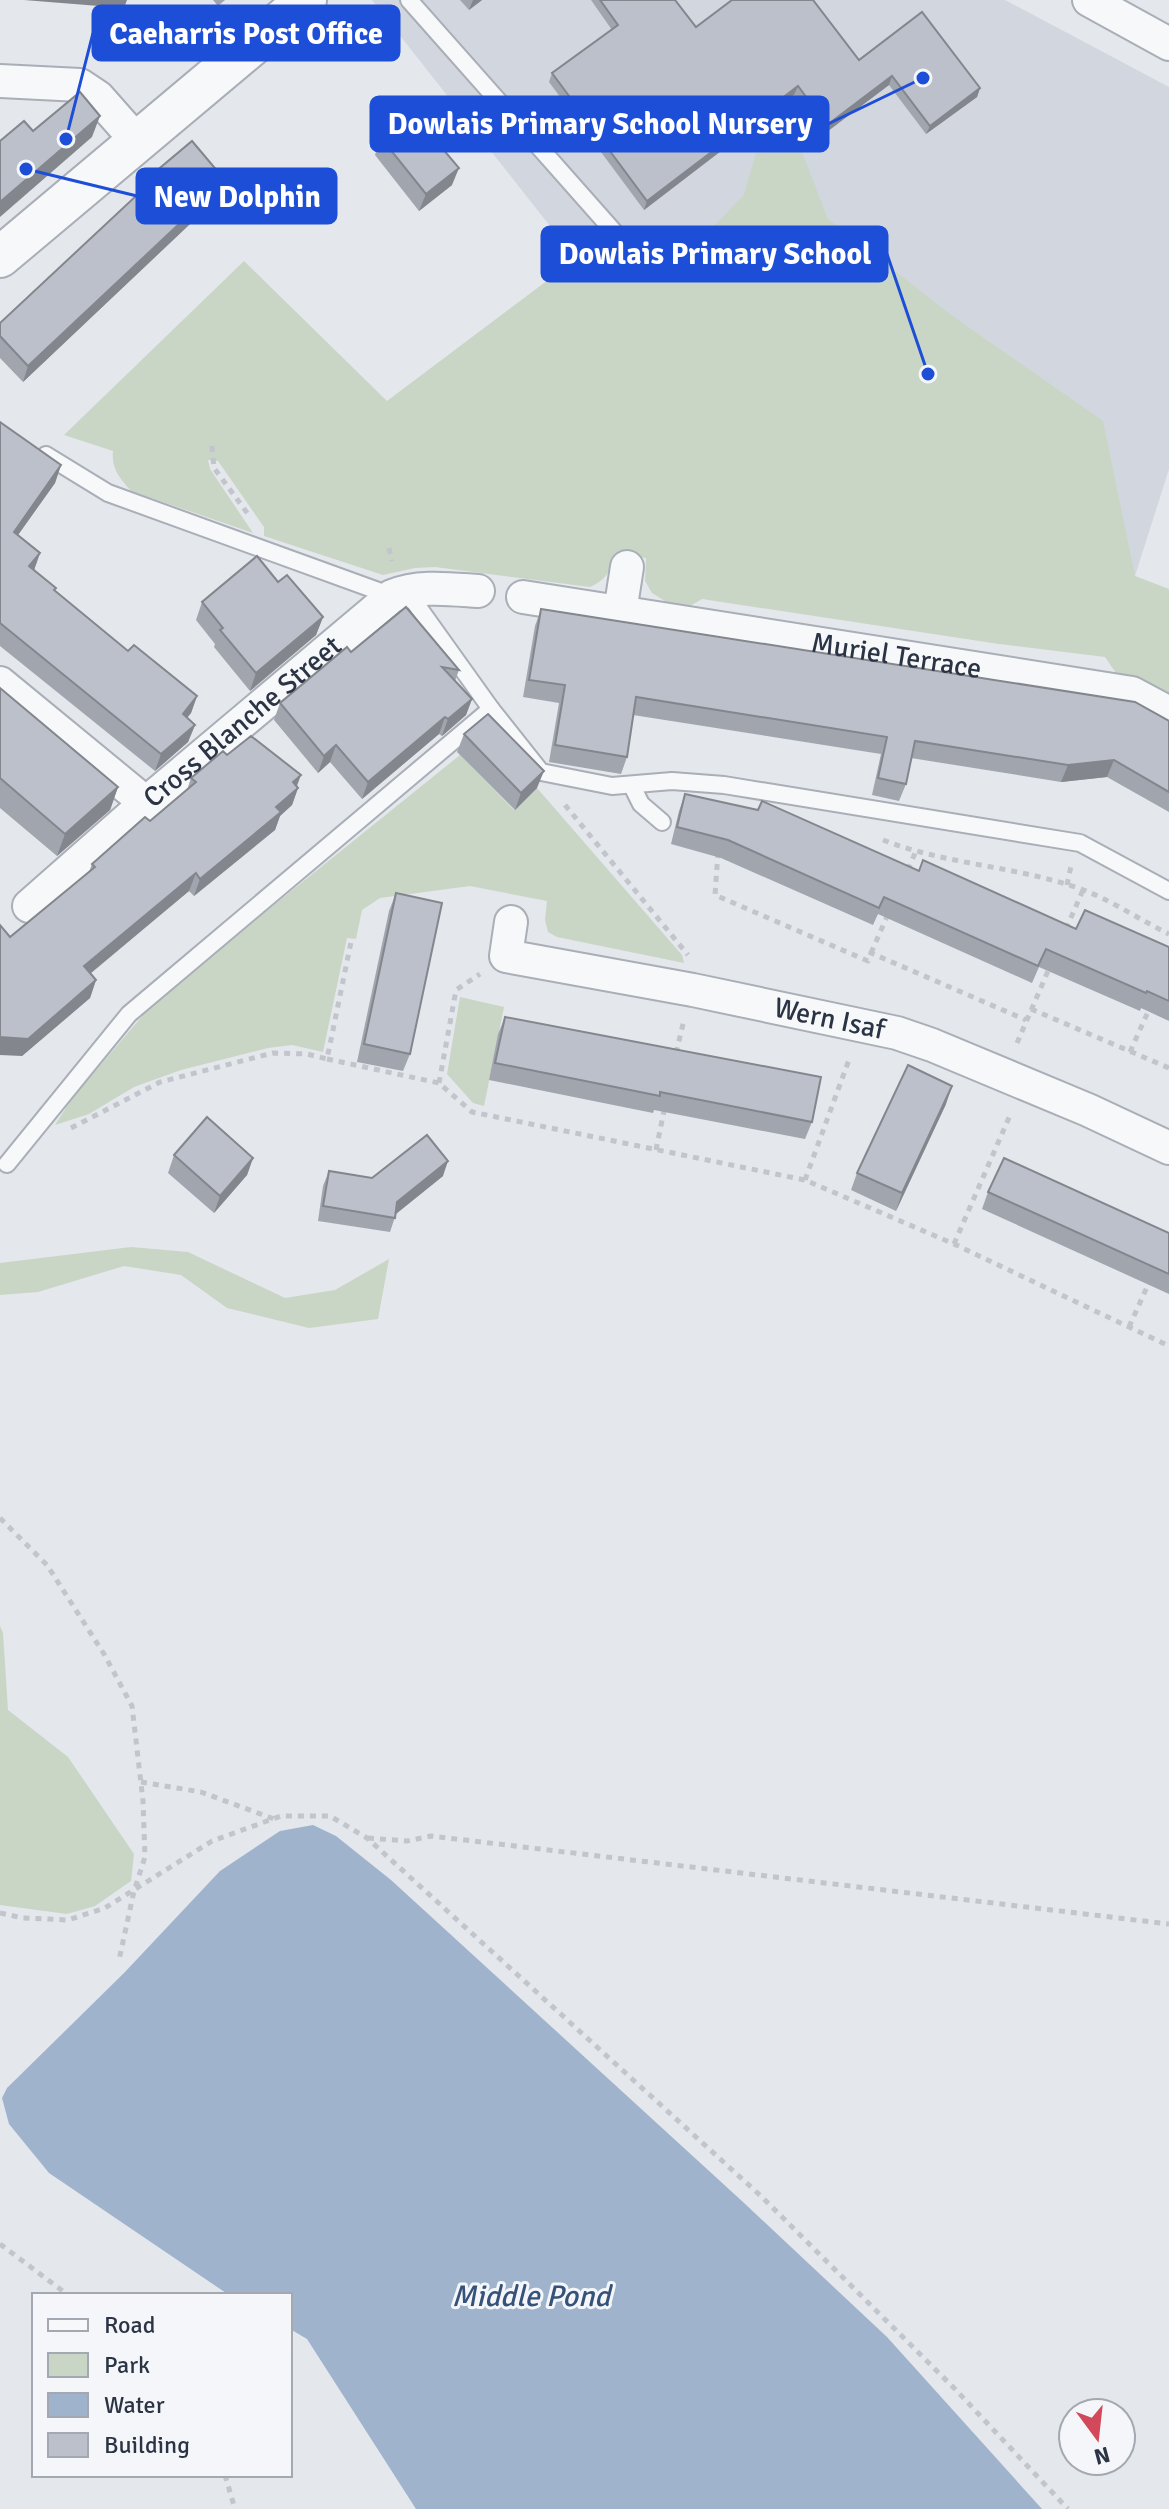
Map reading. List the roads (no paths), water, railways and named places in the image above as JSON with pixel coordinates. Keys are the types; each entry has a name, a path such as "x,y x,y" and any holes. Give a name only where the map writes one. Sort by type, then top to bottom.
{"street":[{"path":"0,257 306,0"},
{"path":"1089,0 1169,44"},
{"path":"0,81 80,85 98,97 136,140"},
{"path":"620,612 627,567"},
{"path":"399,593 434,589 478,591"},
{"name":"Cross Blanche Street","path":"29,906 146,803 399,593"},
{"name":"Muriel Terrace","path":"523,597 1132,693 1169,713"},
{"path":"0,683 146,803"},
{"name":"Wern Isaf","path":"511,922 506,956 693,990 858,1025 932,1045 1169,1148"}],"lane":[{"path":"409,0 624,243"},
{"path":"30,444 108,493 254,547 399,593 541,772 612,786 672,781 724,785 1080,843 1169,891"},
{"path":"7,1164 129,1014 491,709"},
{"path":"632,786 641,804 662,822"}],"water":[{"name":"Middle Pond","path":"313,1825 336,1836 391,1880 887,2337 1042,2509 416,2509 307,2339 292,2330 292,2293 226,2293 49,2173 9,2124 2,2098 7,2088 124,1973 220,1871 280,1831"}],"place":[{"name":"Dowlais Primary School Nursery","path":"923,78"},
{"name":"Caeharris Post Office","path":"66,139"},
{"name":"New Dolphin","path":"26,169"},
{"name":"Dowlais Primary School","path":"928,374"}]}
